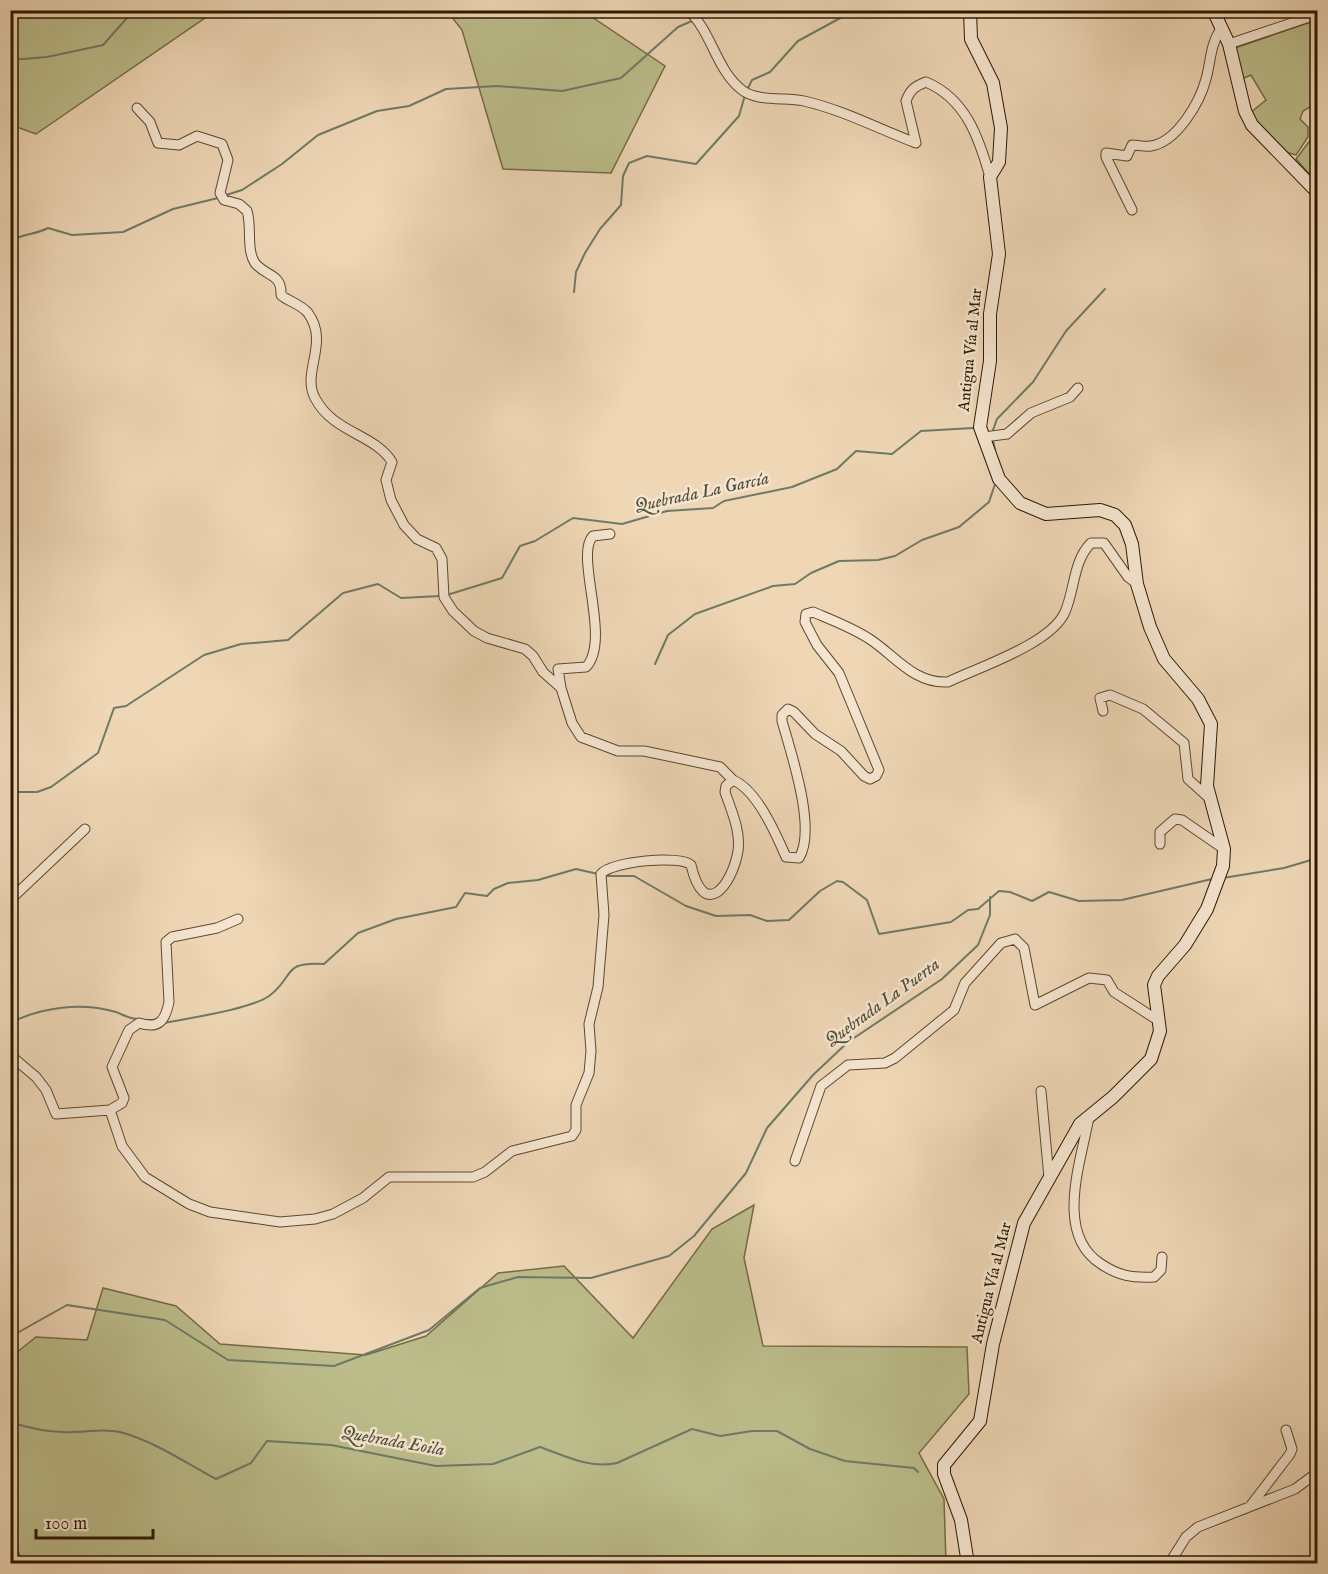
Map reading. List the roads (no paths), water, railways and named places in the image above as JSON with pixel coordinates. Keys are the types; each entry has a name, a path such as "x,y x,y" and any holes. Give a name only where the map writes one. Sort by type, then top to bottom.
{"main road":[{"name":"Antigua Vía al Mar","path":"968,1563 961,1520 944,1474 944,1465 980,1421 988,1368 1017,1242 1031,1208 1050,1180 1072,1135 1146,1065 1158,1041 1159,1021 1154,998 1158,976 1197,928 1221,873 1224,849 1209,798 1206,773 1211,724 1198,699 1164,658 1149,627 1137,584 1132,544 1128,532 1119,519 1100,510 1046,514 1020,503 999,479 984,437 980,415 990,361 990,314 999,254 990,177 999,162 1001,128 993,83 971,39 970,10"},
{"path":"1213,10 1229,44 1245,111 1252,125 1317,193"}],"street":[{"path":"690,12 702,25 724,67 741,90 753,96 786,97 808,102 916,143 906,101 917,85 926,82 937,87 954,101 975,130 990,177"},
{"path":"1229,44 1317,14"},
{"path":"1132,210 1106,153 1127,156 1132,145 1152,146 1168,138 1195,105 1206,79 1214,40 1221,30"},
{"path":"137,108 150,122 158,143 179,145 188,143 197,136 222,144 228,160 222,196 239,204 247,211 253,261 260,269 277,277 281,285 281,295 306,310 314,323 319,340 312,379 313,395 321,408 352,434 385,450 392,462 387,480 391,500 404,525 417,539 436,548 439,553 442,559 444,597 453,611 474,631 487,638 525,649 550,681 561,688"},
{"path":"984,437 1007,434 1031,413 1070,397 1078,388"},
{"path":"610,534 593,536 587,547 594,615 593,654 586,667 558,669 561,688 572,723 580,737 618,752 644,751 720,767 748,792 765,815 786,857 793,860 799,858 802,853 805,820 799,784 782,721 785,711 794,712 815,734 854,763 864,776 870,779 876,776 879,770 839,673 817,645 805,622 806,614 810,612 852,628 871,639 901,666 933,681 948,682 1035,641 1058,625 1069,604 1082,555 1092,543 1104,543 1128,577 1137,584"},
{"path":"1103,711 1100,698 1110,695 1143,710 1164,725 1184,743 1188,779 1209,798"},
{"path":"110,1110 115,1120 116,1134 138,1168 145,1177 170,1194 210,1212 280,1222 333,1214 363,1198 389,1177 473,1177 485,1172 512,1151 572,1136 576,1130 576,1106 586,1081 590,1062 589,1024 598,987 604,915 601,874 606,869 629,862 681,860 691,866 695,885 701,892 710,895 720,891 734,867 738,850 738,835 725,792 726,786 733,780"},
{"path":"1160,844 1160,832 1175,819 1182,820 1224,849"},
{"path":"10,900 85,829"},
{"path":"10,1054 36,1077 46,1090 56,1114 110,1110 122,1103 124,1098 112,1068 129,1030 139,1023 152,1027 158,1024 167,1012 169,1002 166,942 172,937 217,928 238,919"},
{"path":"795,1161 821,1086 848,1065 885,1063 895,1058 954,1010 964,983 993,951 1008,940 1015,939 1024,948 1035,1005 1089,978 1099,978 1107,980 1114,992 1159,1021"},
{"path":"1041,1091 1050,1180"},
{"path":"1089,1117 1074,1209 1074,1226 1080,1243 1089,1256 1120,1276 1154,1277 1161,1270 1162,1257"},
{"path":"1250,1507 1290,1454 1292,1449 1286,1430"},
{"path":"1169,1563 1186,1537 1198,1527 1295,1489 1317,1472"}],"waterway":[{"path":"10,60 47,57 103,45 134,10"},
{"path":"701,18 718,10"},
{"path":"747,90 752,80 770,72 798,41 855,10"},
{"path":"223,196 242,190 282,164 318,135 377,111 409,106 446,89 497,86 562,91 621,78 678,27 692,21"},
{"path":"574,292 576,272 585,253 600,229 621,205 623,176 629,163 647,156 696,164 739,116 745,95"},
{"path":"10,241 48,228 72,235 123,232 173,209 218,198"},
{"path":"993,430 997,419 1033,382 1066,331 1105,289"},
{"name":"Quebrada La García","path":"447,595 502,578 520,546 535,541 573,518 622,524 667,511 713,508 724,501 792,487 837,469 856,451 892,454 921,431 973,428"},
{"path":"993,440 995,450"},
{"path":"655,664 668,635 695,614 773,586 795,584 811,573 839,561 878,560 895,556 922,540 959,527 989,502 995,484"},
{"name":"Quebrada La García","path":"10,792 37,792 51,787 98,753 114,708 126,706 204,655 241,644 288,640 343,593 378,584 401,598 440,596"},
{"name":"Quebrada La Puerta","path":"1223,878 1284,868 1318,858"},
{"path":"165,1023 235,1009 260,1001 277,989 295,968 301,965 324,964 358,933 396,919 456,907 465,893 487,896 494,889 508,883 538,880 576,869 598,874"},
{"path":"607,876 634,876 686,906 716,916 750,915 767,921 789,920 820,891 837,881 843,882 867,900 879,934 951,922 968,910 978,909 999,891 1010,892 1032,901 1049,892 1079,901 1122,900 1212,879"},
{"name":"Quebrada La Puerta","path":"10,1337 67,1305 165,1320 228,1360 334,1366 429,1330 480,1288 518,1277 591,1278 669,1256 694,1236 746,1173 767,1128 813,1075 848,1042 942,979 978,945 990,915 990,897"},
{"path":"10,1023 35,1013 76,1007 103,1009 138,1019"},
{"path":"143,1020 156,1020"},
{"name":"Quebrada Eoila","path":"10,1422 50,1431 108,1430 120,1432 157,1447 216,1479 251,1463 267,1441 331,1445 436,1466 493,1464 540,1447 578,1461 607,1464 617,1463 692,1429 720,1436 752,1431 777,1431 810,1449 845,1461 914,1468 918,1472"}]}
